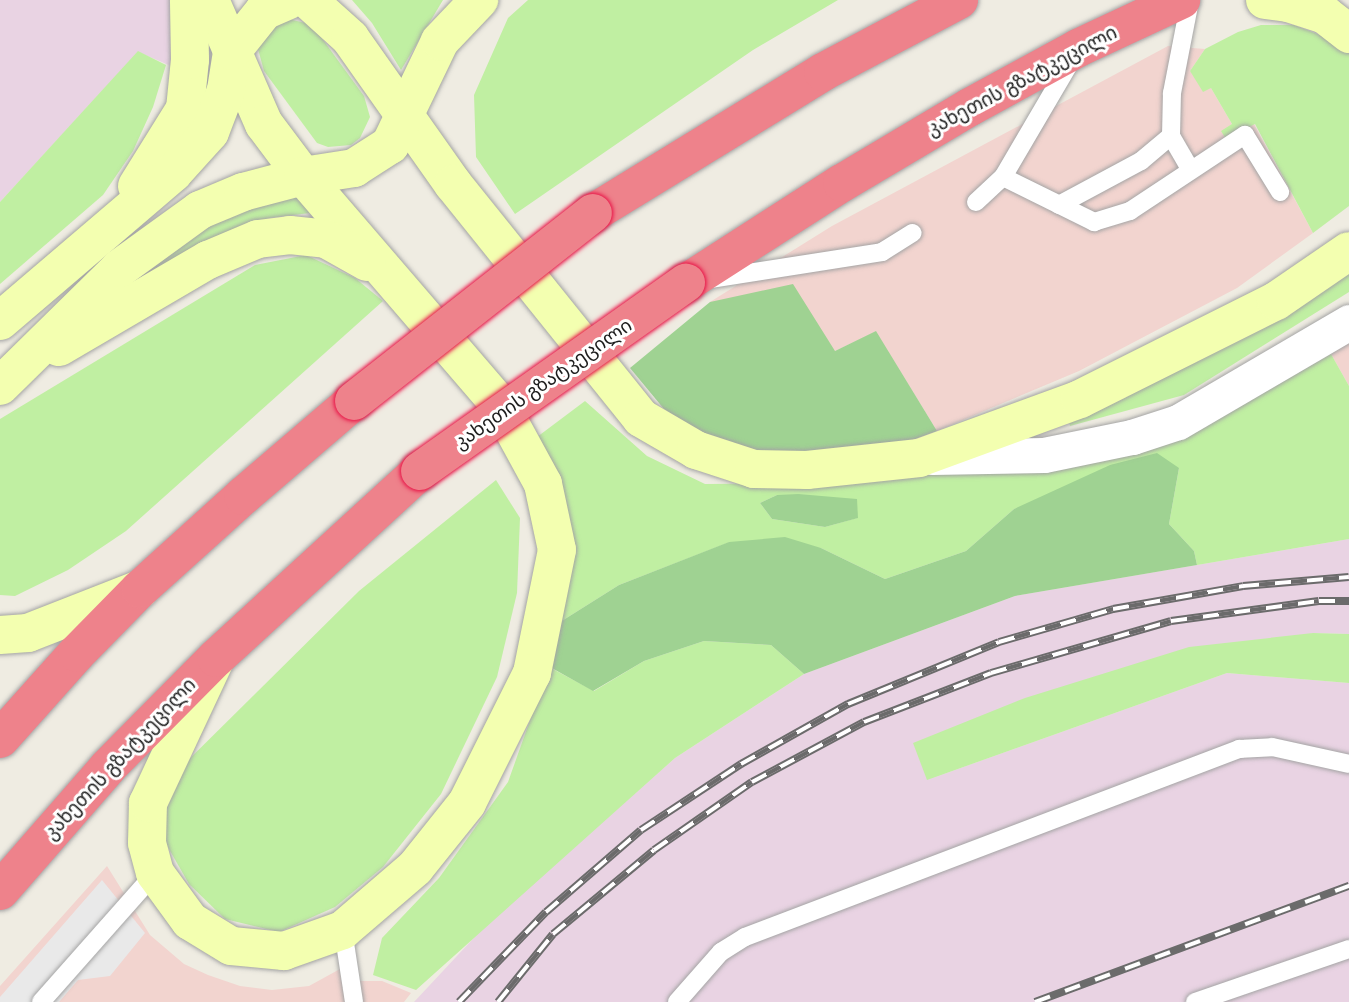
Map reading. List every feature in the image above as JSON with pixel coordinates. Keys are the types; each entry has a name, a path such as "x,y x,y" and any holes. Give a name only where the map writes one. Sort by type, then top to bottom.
{"highway":[{"path":"0,739 77,653 140,589 243,496 354,401 593,213 823,72 960,0"},
{"name":"კახეთის გზატკეცილი","path":"0,891 108,767 216,658 420,471 686,283 842,183 970,107 1078,48 1181,0"}],"main road":[{"path":"92,243 143,178 184,109 190,60 189,0"},
{"path":"210,0 264,124 303,176 500,405 542,484 556,550 532,673 467,803 415,868 343,930 284,951 231,946 190,921 155,873 147,843 148,803 216,658"},
{"path":"0,321 173,173 210,132 226,90 232,51 264,11 289,0"},
{"path":"308,0 350,38 453,184 641,418 696,450 754,469 807,470 919,458 1080,399 1276,300 1349,251"},
{"path":"6,380 120,268 200,210 243,192 303,176 354,168 390,145 402,115 440,41 479,0"},
{"path":"1265,0 1288,3 1325,15 1349,34"},
{"path":"6,380 208,260 258,239 290,235 326,239 385,271"},
{"path":"0,635 27,633 140,589"}],"street":[{"path":"919,458 1044,455 1132,437 1178,422 1349,322"}],"lane":[{"path":"1190,0 1172,93 1171,135 1191,170"},
{"path":"976,202 1003,177 1078,48"},
{"path":"1059,205 1141,160 1171,135"},
{"path":"1003,177 1094,222 1130,211 1245,135 1280,192"},
{"path":"686,283 882,252 913,233"},
{"path":"677,1002 721,952 745,937 1239,749 1272,747 1349,764"},
{"path":"41,1002 155,873"},
{"path":"343,930 354,982 354,1002"},
{"path":"1195,1002 1349,949"}],"shaded area":[{"path":"0,0 177,0 176,68 138,52 0,202"},
{"path":"1168,46 1205,49 1190,71 1211,88 1232,124 1222,132 1227,139 1254,124 1313,233 1237,288 1079,371 937,431 876,332 835,351 710,302 832,226"},
{"path":"1349,342 1349,386 1331,354"},
{"path":"1349,539 1349,634 1313,633 927,780 1227,673 1349,683 1349,1002 414,1002 485,926 675,758 804,674 1015,596"},
{"path":"107,866 150,935 184,964 208,975 240,986 272,990 309,986 340,969 341,981 382,981 411,993 404,1002 0,1002 0,986"},
{"path":"102,880 145,933 110,976 78,980 59,1002 0,1002 0,997"}],"green space":[{"path":"352,0 443,0 401,70 372,23"},
{"path":"528,0 838,0 753,50 515,214 476,157 474,95 508,18"},
{"path":"288,19 310,24 364,96 370,117 360,138 351,145 328,147 317,143 264,71 258,49 267,28"},
{"path":"1261,25 1294,25 1325,37 1349,52 1349,206 1313,233 1255,124 1226,139 1221,131 1232,124 1211,88 1203,92 1190,71 1205,49 1238,32"},
{"path":"138,51 166,65 153,107 133,151 103,195 0,284 0,202"},
{"path":"287,186 310,213 269,218 86,321 192,223"},
{"path":"306,255 355,278 383,301 126,531 68,570 15,596 0,595 0,419 255,265"},
{"path":"1349,265 1349,292 1184,395 1070,426 1068,417"},
{"path":"793,284 835,351 876,331 937,431 904,443 756,457 711,439 664,409 630,368 710,302"},
{"path":"1331,354 1349,386 1349,539 1197,565 1194,551 1169,524 1179,468 1014,509 966,551 885,579 821,548 730,542 619,585 557,624 537,437 585,401 647,456 705,484 818,483 937,470 1266,391","holes":["777,495 857,518 825,527 772,519 760,503"]},
{"path":"1157,453 1179,468 1169,524 1194,551 1197,565 1015,596 804,674 771,645 704,641 644,661 593,691 550,667 557,624 619,585 729,542 785,537 821,548 885,579 966,551 1014,509 1110,465"},
{"path":"496,480 520,518 517,593 497,677 441,794 383,867 335,907 279,932 225,919 189,884 161,835 161,787 359,591"},
{"path":"777,495 857,499 858,518 825,527 772,519 760,503"},
{"path":"1313,633 1349,634 1349,683 1227,673 927,780 913,743 1025,698 1189,647"},
{"path":"704,641 771,645 804,674 675,758 416,990 373,975 382,938 439,878 508,782 549,667 594,691 644,661"}],"railway":[{"path":"459,1002 546,912 641,830 741,764 848,704 999,642 1113,609 1243,586 1349,577"},
{"path":"498,1002 553,934 654,850 752,782 864,722 991,673 1171,621 1319,601 1349,601"},
{"path":"1035,1002 1349,886"}]}
